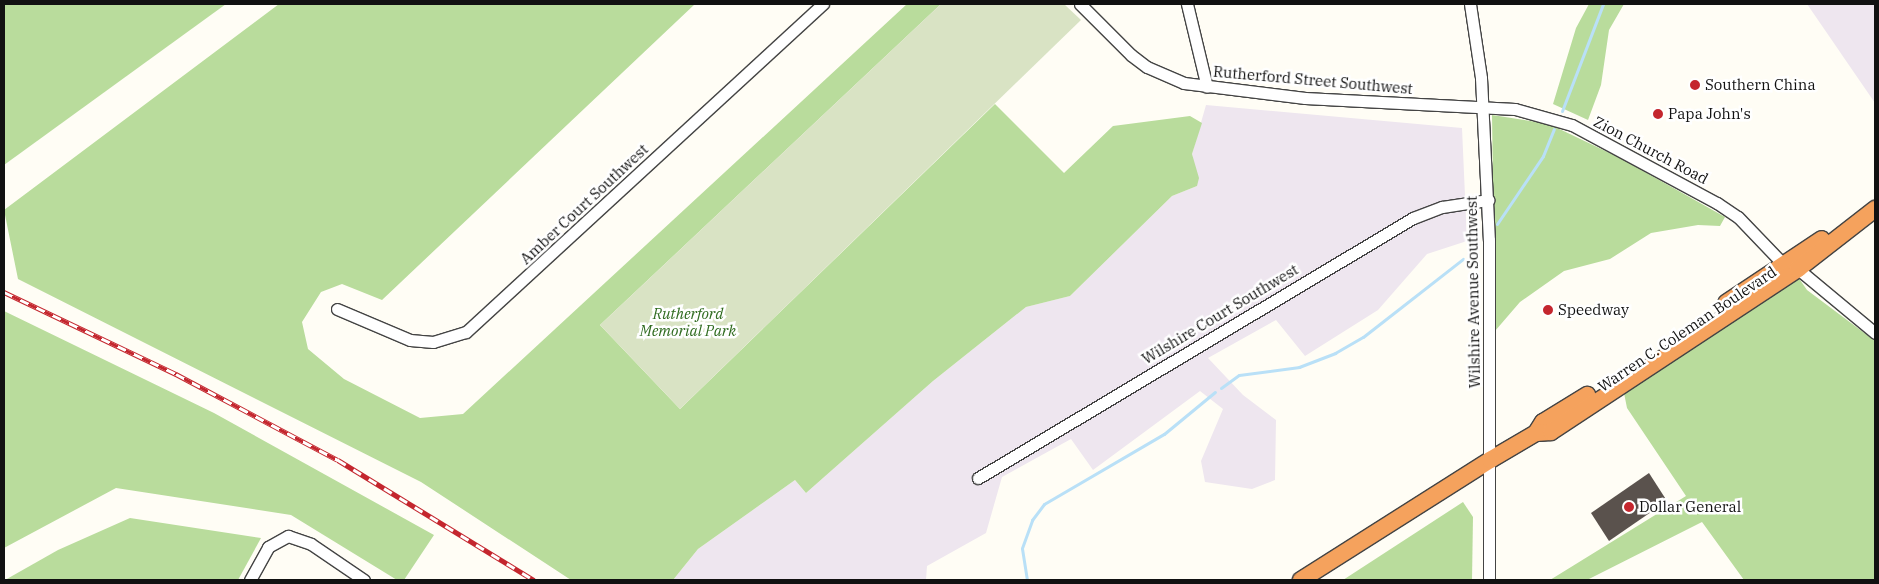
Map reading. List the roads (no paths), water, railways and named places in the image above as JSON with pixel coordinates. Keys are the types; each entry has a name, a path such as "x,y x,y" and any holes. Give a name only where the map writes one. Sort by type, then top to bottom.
{"highway":[{"name":"Warren C. Coleman Boulevard","path":"1301,580 1490,460 1536,434 1543,422 1790,267 1875,209"}],"street":[{"name":"Amber Court Southwest","path":"337,309 410,340 432,342 466,332 823,4"},
{"name":"Rutherford Street Southwest","path":"1080,4 1147,67 1173,80 1207,88 1305,98 1483,106"},
{"path":"1187,4 1207,88"},
{"name":"Wilshire Avenue Southwest","path":"1470,4 1483,106 1488,200 1489,580"},
{"name":"Zion Church Road","path":"1483,106 1550,117 1614,146 1738,217 1790,267 1875,333"},
{"name":"Wilshire Court Southwest","path":"978,478 1413,218 1442,207 1488,200"},
{"path":"250,580 268,547 288,536 311,544 364,580"}],"waterway":[{"path":"1562,111 1603,4"},
{"path":"1497,224 1543,156 1554,129"},
{"path":"1221,388 1239,375 1299,367 1335,353 1363,337 1463,259"},
{"path":"1027,580 1022,548 1032,520 1044,504 1164,434 1215,392"}],"railway":[{"path":"4,292 176,374 338,460 534,580"}],"place":[{"name":"Southern China","path":"1695,85"},
{"name":"Papa John's","path":"1658,114"},
{"name":"Speedway","path":"1548,310"},
{"name":"Dollar General","path":"1629,507"}],"park label":[{"name":"Rutherford Memorial Park","path":"688,322"}]}
